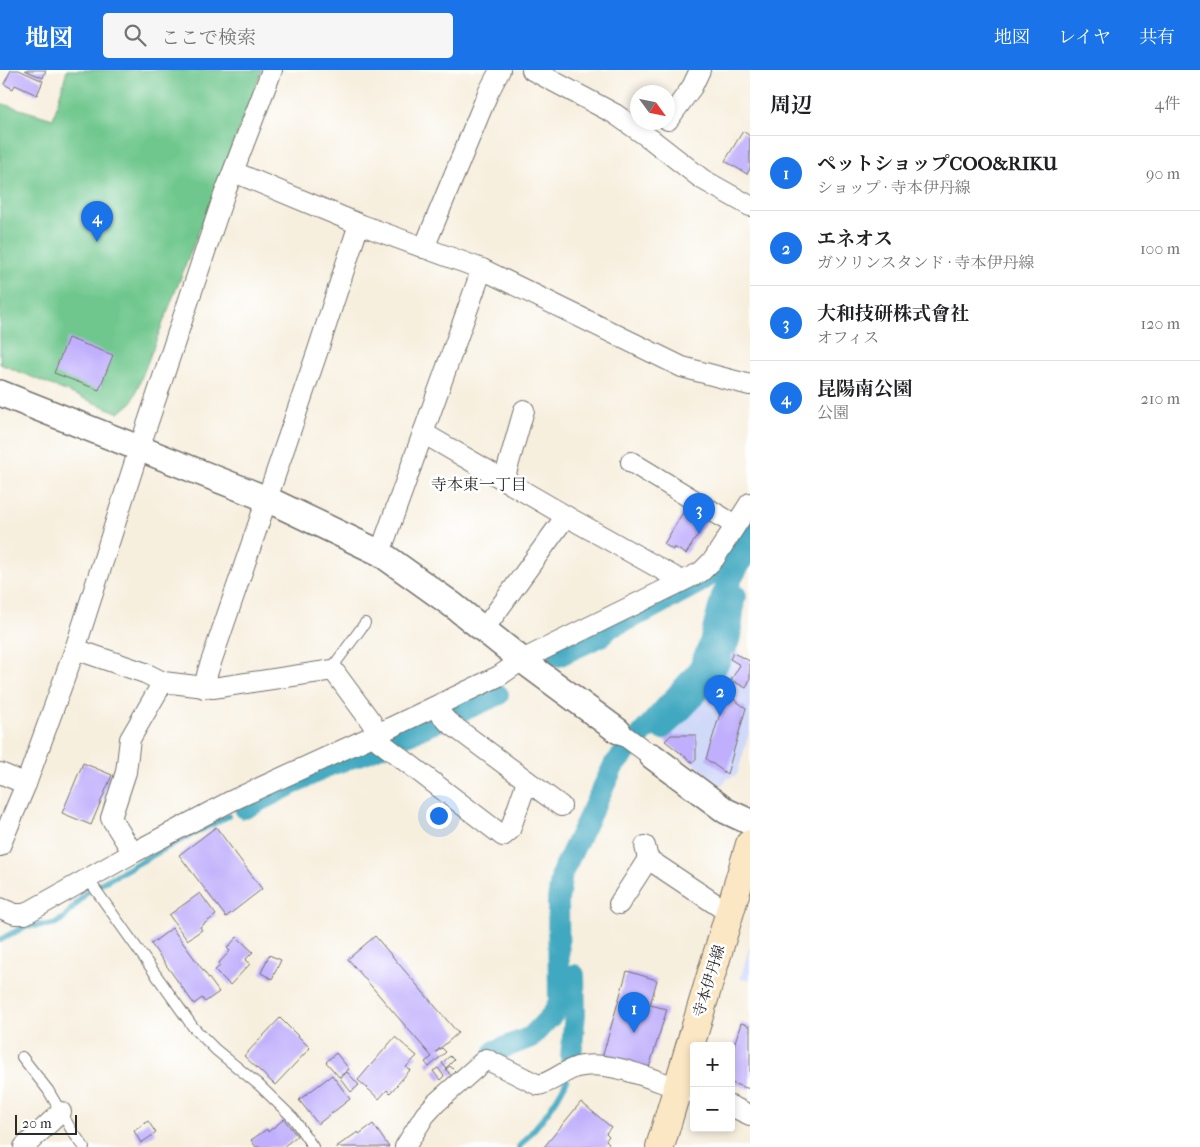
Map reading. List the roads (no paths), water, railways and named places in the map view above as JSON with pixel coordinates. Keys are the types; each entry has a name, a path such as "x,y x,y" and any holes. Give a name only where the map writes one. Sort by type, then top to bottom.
{"main road":[{"name":"寺本伊丹線","path":"660,1147 686,1091 730,913 750,844"}],"street":[{"path":"0,846 26,784 75,649 139,449 221,205 272,70"},
{"path":"424,248 488,93 500,70"},
{"path":"532,70 615,114 652,140 702,180 750,206"},
{"path":"675,109 692,87 700,70"},
{"path":"652,140 659,130"},
{"path":"234,172 359,224 482,269 682,367 750,385"},
{"path":"204,688 208,670 318,350 359,224"},
{"path":"380,552 482,269"},
{"path":"0,393 267,499 380,552 726,811 750,822"},
{"path":"504,480 524,410"},
{"path":"423,433 682,581"},
{"path":"632,462 736,525"},
{"path":"0,908 15,914 25,914 230,801 380,741 441,714 522,660 701,572 708,567 750,503"},
{"path":"484,630 566,516"},
{"path":"75,649 145,673 163,682 204,688 333,670 372,722 380,741 503,836 510,830 526,781"},
{"path":"133,853 110,818 126,772 130,739 163,682"},
{"path":"441,714 561,806"},
{"path":"0,773 26,784"},
{"path":"619,904 646,853 730,913"},
{"path":"405,1147 424,1115 436,1102 486,1059 538,1085 576,1068 603,1066 632,1073 686,1091"},
{"path":"735,1108 750,1115"},
{"path":"24,1147 61,1112"}],"lane":[{"path":"333,670 334,665 365,623"},
{"path":"88,879 193,1027 216,1050 259,1085 293,1118 313,1147"},
{"path":"22,1057 48,1090 84,1147"}],"waterway":[{"path":"587,638 646,611 698,583 732,561 750,529"},
{"path":"495,1051 531,1037 553,1014 559,1002 558,900 562,873 614,765 698,671 709,646 722,596 750,545"},
{"path":"662,729 700,690 716,668 730,638 736,596"},
{"path":"558,656 603,635"},
{"path":"245,808 330,765 370,751 498,695"},
{"path":"100,884 228,816"},
{"path":"0,940 26,926 56,923 64,918 87,892"},
{"path":"571,1057 575,1013 574,975"},
{"path":"519,1147 551,1107 567,1080"}],"place":[{"name":"昆陽南公園","path":"97,242"},
{"name":"大和技研株式會社","path":"699,534"},
{"name":"エネオス","path":"720,716"},
{"name":"ペットショップCOO&RIKU","path":"634,1033"}],"district":[{"name":"寺本東一丁目","path":"479,484"}]}
